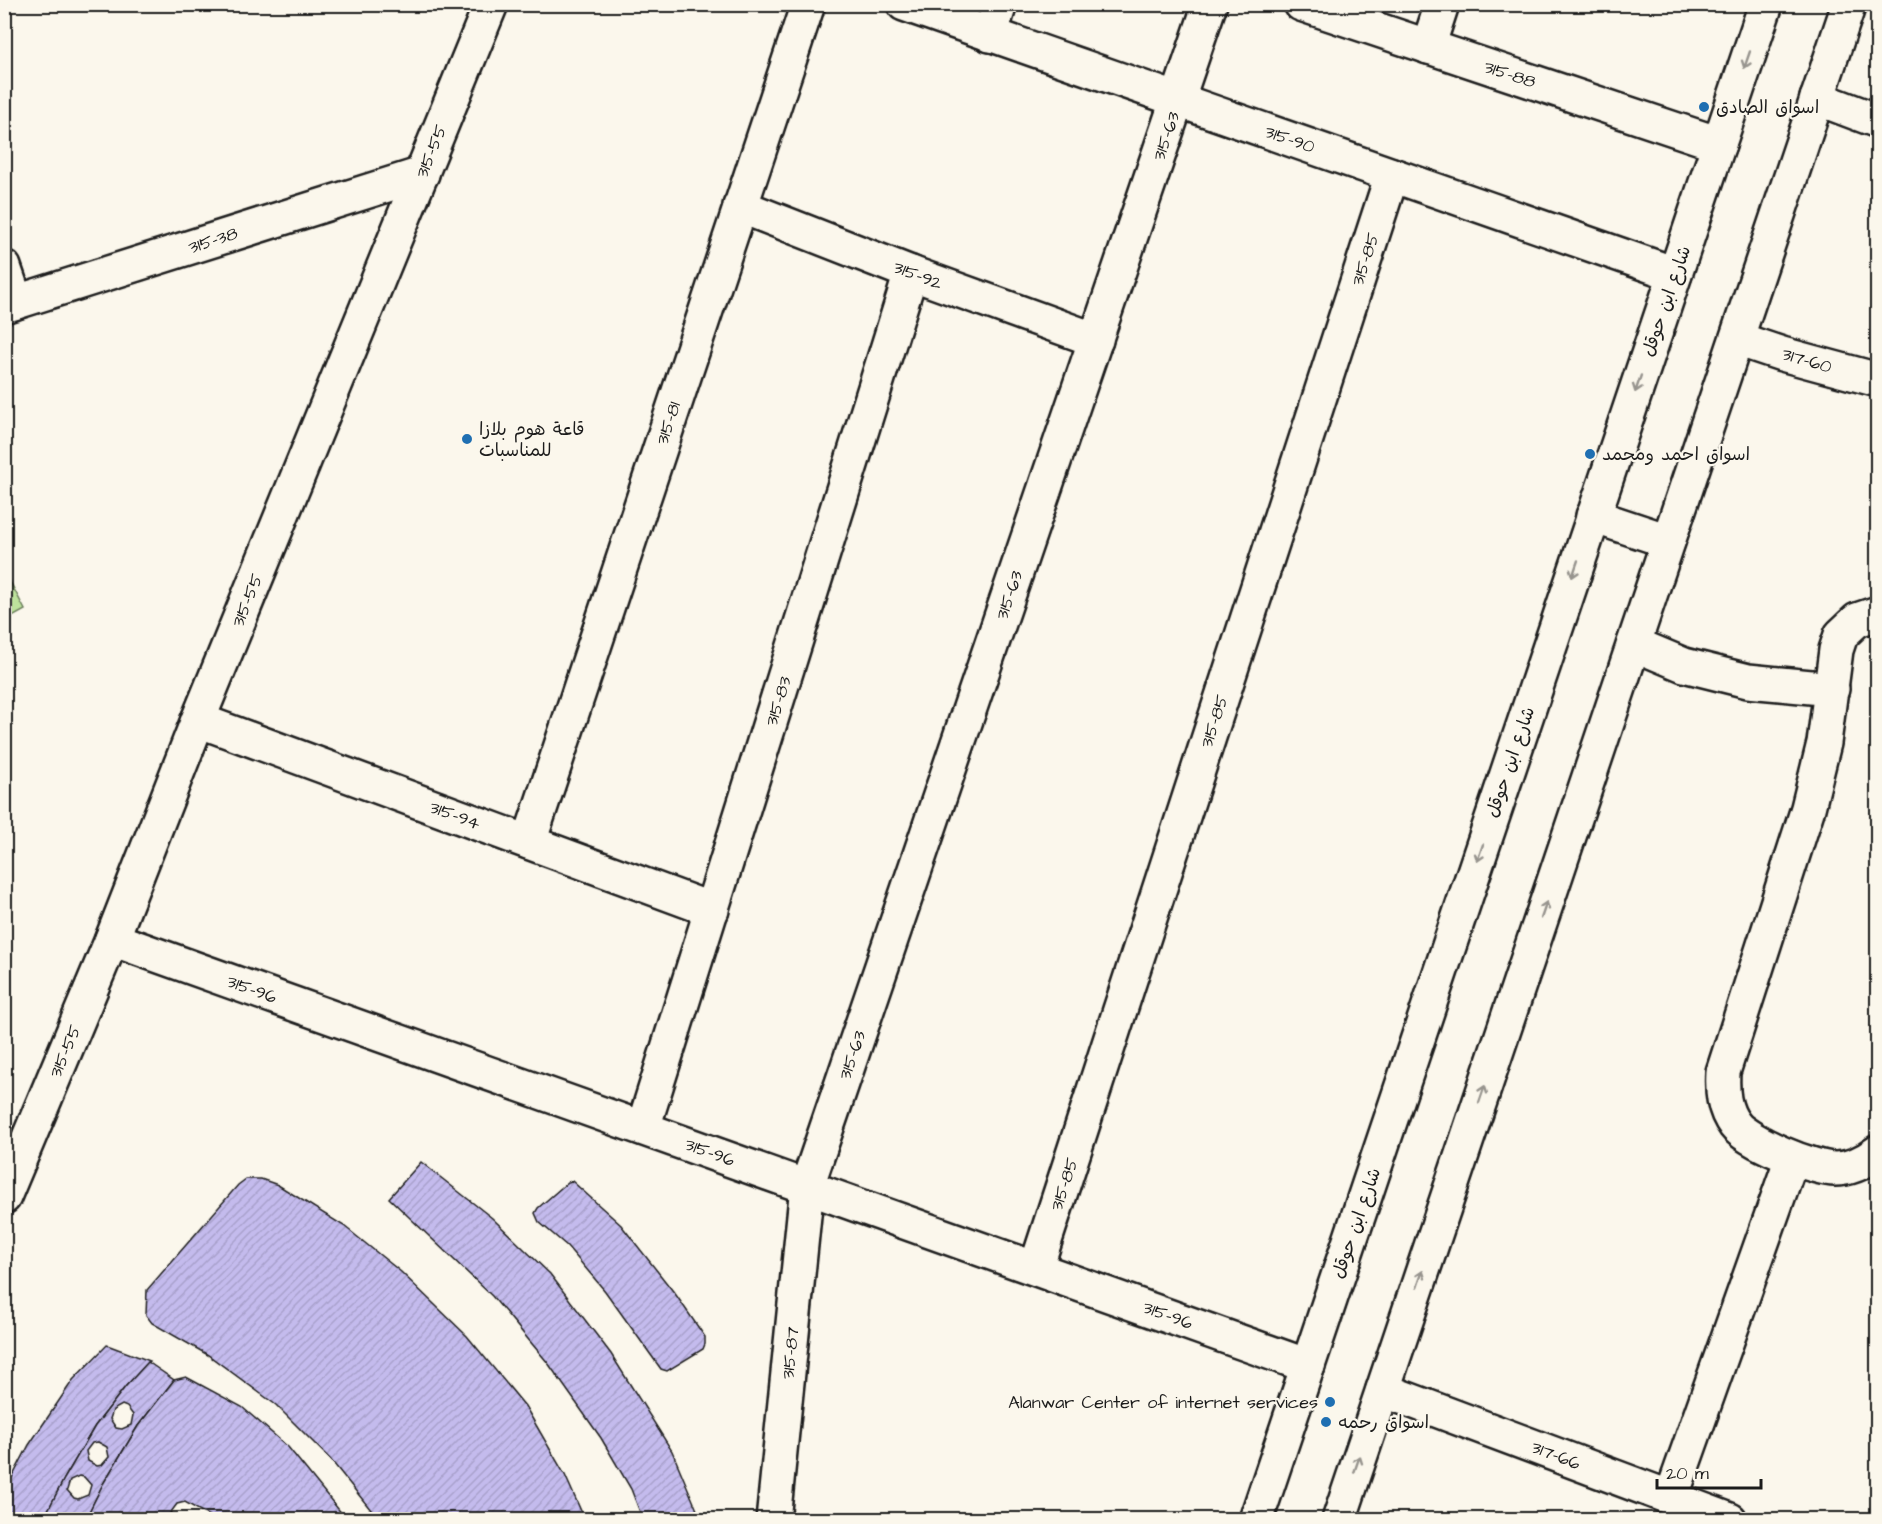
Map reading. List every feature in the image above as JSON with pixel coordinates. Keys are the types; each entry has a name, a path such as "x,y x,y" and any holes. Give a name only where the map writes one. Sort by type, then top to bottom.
{"street":[{"name":"315-55","path":"4,1197 112,939 198,720 491,4"},
{"name":"315-81","path":"528,842 808,4"},
{"name":"315-90","path":"904,4 1675,274"},
{"path":"990,35 1000,4"},
{"name":"315-63","path":"807,1186 1210,4"},
{"name":"315-88","path":"1301,4 1719,144"},
{"path":"1428,47 1442,4"},
{"name":"شارع ابن حوقل","path":"1256,1520 1766,4"},
{"path":"1339,1520 1849,4"},
{"path":"1817,98 1878,121"},
{"name":"315-38","path":"10,304 422,174"},
{"name":"315-85","path":"1036,1268 1392,175"},
{"name":"315-92","path":"740,206 911,273 1096,340"},
{"path":"4,267 10,304"},
{"name":"315-83","path":"643,1128 911,273"},
{"name":"317-60","path":"1737,339 1782,354 1878,380"},
{"path":"1593,516 1668,541"},
{"path":"1878,613 1857,620 1841,635 1836,650 1824,743 1808,808 1723,1072 1722,1098 1735,1125 1752,1139 1792,1158 1835,1169 1856,1165 1878,1152"},
{"path":"1634,644 1684,665 1748,681 1832,689"},
{"name":"315-94","path":"198,720 712,910"},
{"name":"315-96","path":"112,939 1308,1365"},
{"path":"1671,1498 1792,1158"},
{"name":"315-87","path":"773,1520 807,1186"},
{"name":"317-66","path":"1383,1390 1730,1520"}],"green space":[{"path":"5,572 25,610 4,621"}],"building":[{"path":"421,1162 492,1218 550,1274 611,1354 672,1451 697,1510 675,1520 643,1520 631,1489 601,1438 548,1363 492,1296 389,1198"},
{"path":"246,1179 261,1179 278,1185 344,1226 401,1272 467,1336 525,1406 565,1475 585,1520 379,1520 330,1459 276,1405 208,1355 152,1323 146,1315 147,1290 238,1185"},
{"path":"572,1181 621,1225 676,1295 705,1337 703,1349 667,1371 661,1369 605,1291 567,1246 539,1222 535,1213 538,1208"},
{"path":"107,1345 150,1361 126,1386 95,1426 43,1520 4,1520 4,1493 29,1445 73,1380"},
{"path":"148,1362 174,1380 138,1426 103,1484 85,1520 72,1520 63,1515 53,1520 43,1520 95,1426","holes":["122,1405 127,1407 133,1415 131,1425 122,1429 116,1428 110,1419 113,1410","98,1442 107,1447 109,1457 102,1465 97,1466 88,1461 86,1451 92,1443","79,1476 84,1477 91,1485 88,1495 78,1499 74,1498 67,1490 70,1480"]},
{"path":"186,1377 242,1407 288,1447 347,1520 216,1520 185,1502 177,1504 165,1520 85,1520 103,1484 138,1426 174,1380"}],"place":[{"name":"اسواق الصادق","path":"1704,107"},
{"name":"قاعة هوم بلازا للمناسبات","path":"467,439"},
{"name":"اسواق احمد ومحمد","path":"1590,454"},
{"name":"Alanwar Center of internet services","path":"1330,1402"},
{"name":"اسواق رحمه","path":"1326,1422"}]}
